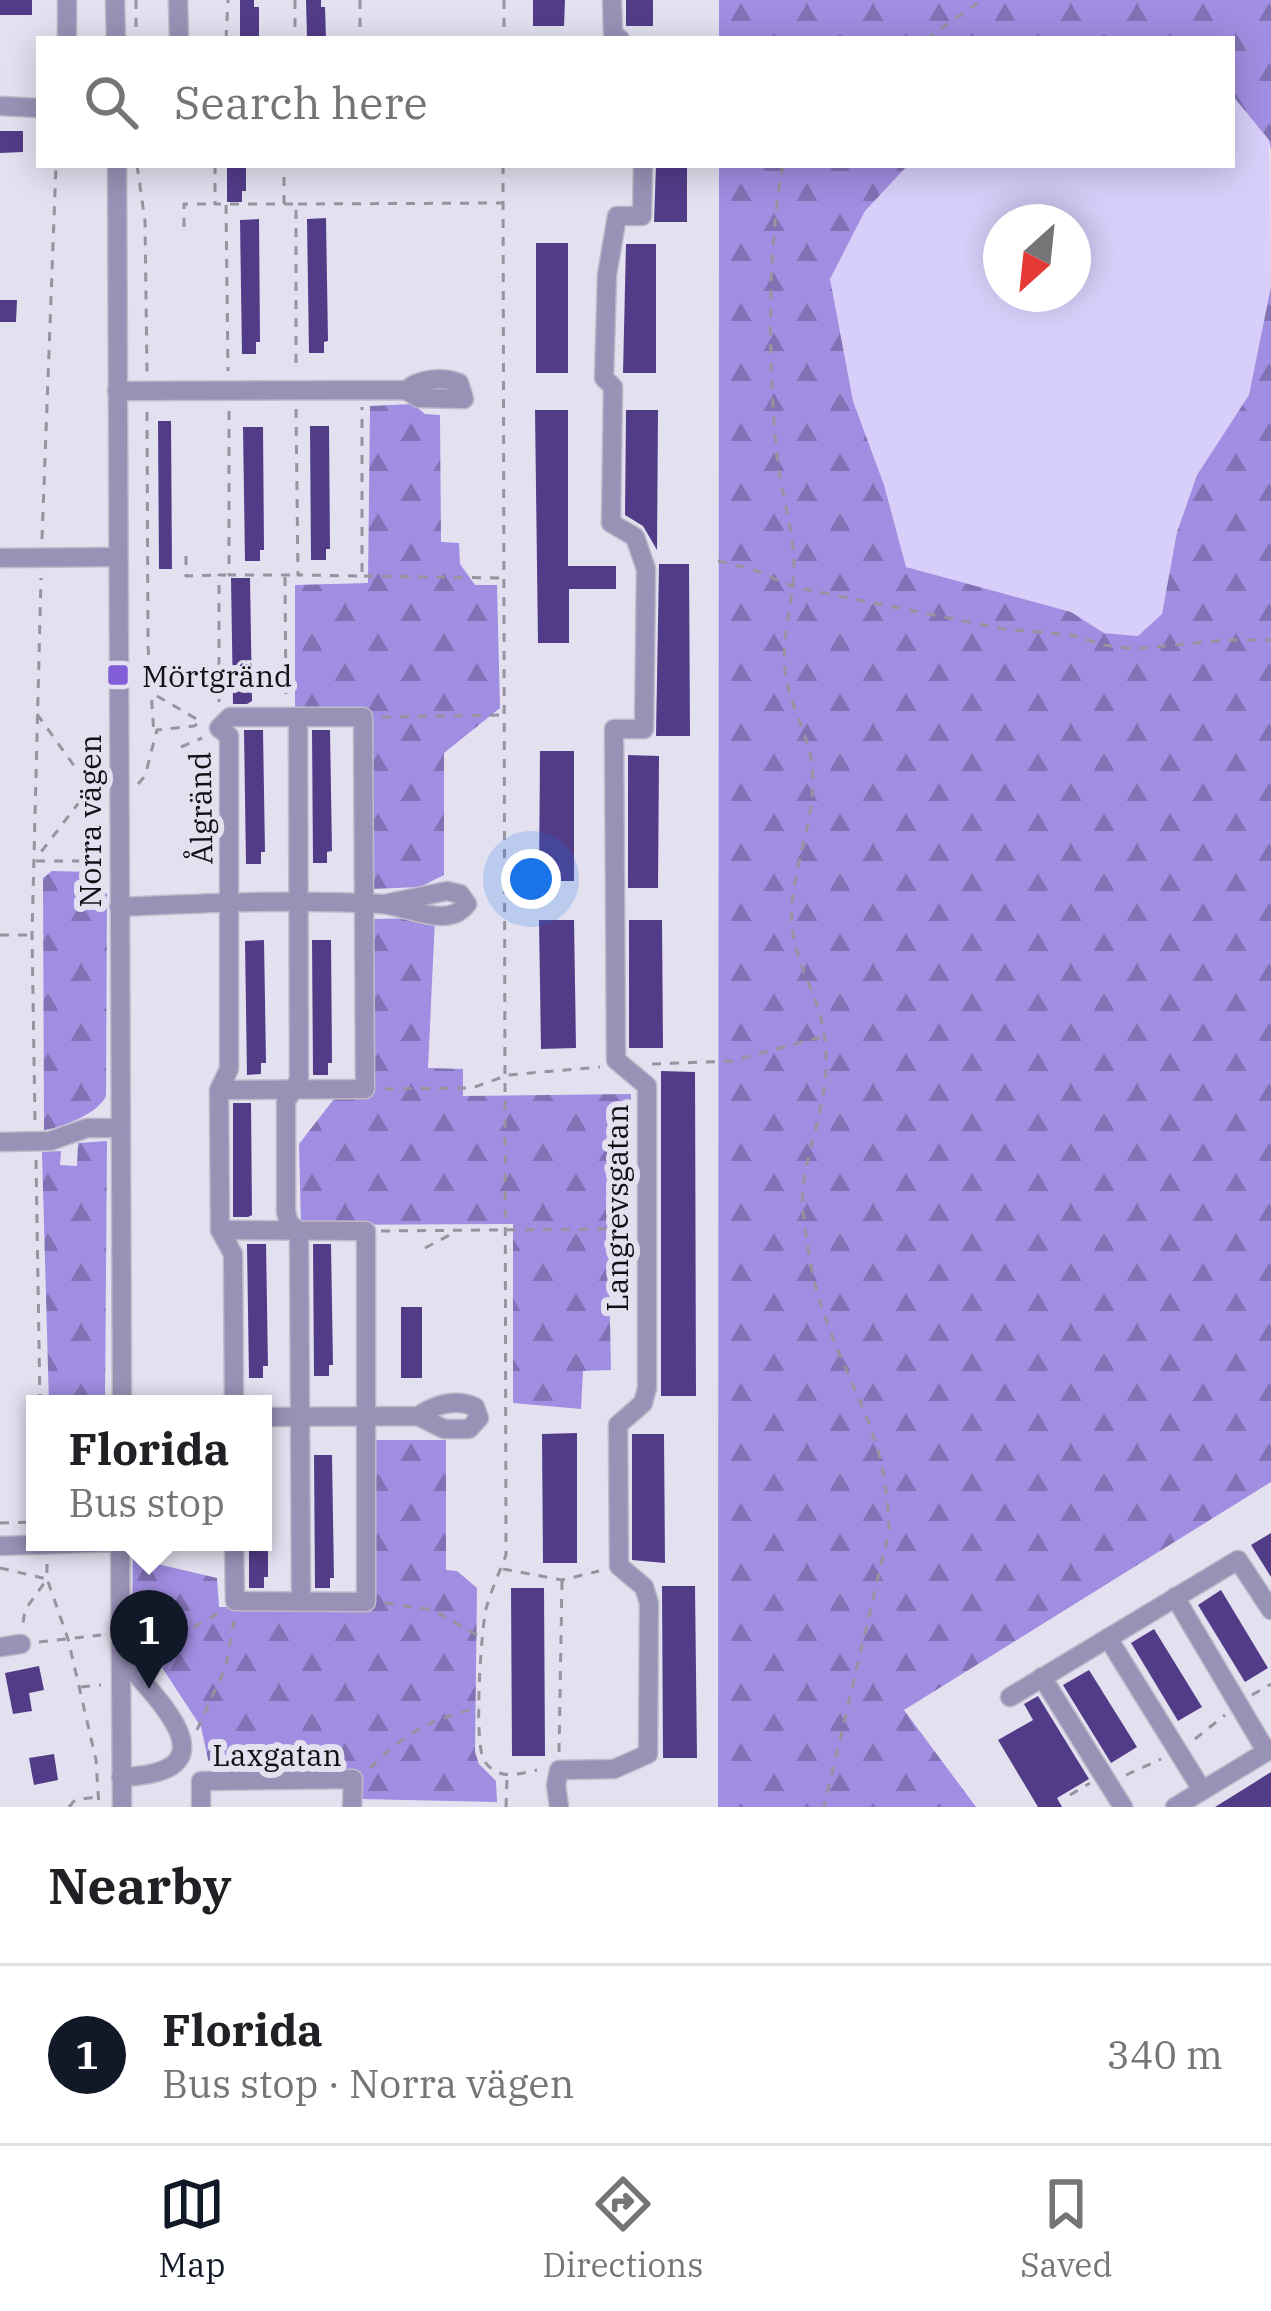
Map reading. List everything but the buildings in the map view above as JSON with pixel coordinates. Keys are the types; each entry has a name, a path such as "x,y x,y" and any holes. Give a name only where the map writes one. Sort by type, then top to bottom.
{"street":[{"path":"67,0 67,36"},
{"path":"115,0 116,36"},
{"path":"178,0 179,36"},
{"path":"612,0 616,36"},
{"path":"0,106 36,108"},
{"name":"Norra vägen","path":"116,168 122,1395"},
{"name":"Langrevsgatan","path":"619,1566 618,1425 643,1403 647,1388 647,1086 616,1060 614,729 644,729 646,569 635,537 611,523 613,387 604,378 607,275 617,216 642,216 643,168"},
{"path":"117,391 406,391"},
{"path":"0,558 117,557"},
{"name":"Ålgränd","path":"234,1395 232,1254 220,1230 218,1090 230,1069 232,904 229,736 219,728 230,717 363,717"},
{"path":"292,717 299,1080 286,1101 286,1212 289,1223 299,1231"},
{"path":"218,1090 365,1089 374,904 363,717"},
{"name":"Ålgränd","path":"119,907 374,904"},
{"path":"0,1142 36,1142 87,1128 118,1128"},
{"path":"220,1230 366,1231 366,1602 235,1601 234,1551"},
{"path":"299,1231 301,1601"},
{"path":"272,1417 418,1416"},
{"path":"120,1551 122,1807"},
{"path":"1010,1697 1238,1560 1265,1587 1271,1610"},
{"path":"559,1807 559,1770 614,1769 648,1754 649,1603 644,1587 619,1566"},
{"path":"1175,1597 1269,1750 1175,1807"},
{"path":"1108,1638 1202,1790"},
{"path":"0,1647 21,1644"},
{"path":"121,1777 168,1770 178,1763 184,1745 163,1706 122,1658"},
{"path":"1042,1677 1123,1807"},
{"name":"Laxgatan","path":"201,1807 201,1781 353,1779 352,1807"}],"path":[{"path":"136,0 136,36"},
{"path":"226,36 228,0"},
{"path":"295,0 295,36"},
{"path":"360,0 360,36"},
{"path":"504,0 504,36"},
{"path":"930,36 982,0"},
{"path":"40,1395 32,935 56,168"},
{"path":"131,787 145,776 154,735 148,646 145,221 137,168"},
{"path":"215,168 215,204"},
{"path":"284,168 284,204"},
{"path":"503,168 506,1556 487,1605 479,1708 480,1754 485,1764 507,1776 559,1770 562,1580"},
{"path":"783,168 774,245 774,410 780,481 794,556 784,657 785,677 807,740 812,800 792,926 825,1036 826,1077 802,1202 811,1265 828,1331 871,1427 887,1485 890,1531 824,1807"},
{"path":"184,226 184,204 502,202"},
{"path":"296,204 298,575"},
{"path":"226,205 229,575"},
{"path":"362,390 362,576"},
{"path":"186,556 186,576 505,578"},
{"path":"718,561 752,568 794,587 1004,629 1072,635 1134,649 1271,640"},
{"path":"182,747 219,728 218,575"},
{"path":"285,576 292,717"},
{"path":"154,694 201,722 165,726 154,735"},
{"path":"37,714 89,788"},
{"path":"363,717 506,715"},
{"path":"89,788 106,788"},
{"path":"37,859 89,788"},
{"path":"37,859 100,860"},
{"path":"0,935 32,935"},
{"path":"365,1089 472,1088 508,1075 732,1061 825,1036"},
{"path":"424,1249 458,1230"},
{"path":"366,1231 617,1230 646,1245"},
{"path":"46,1551 47,1579 96,1760 99,1807"},
{"path":"501,1568 562,1580 619,1566"},
{"path":"0,1568 47,1579"},
{"path":"21,1644 25,1610 47,1579"},
{"path":"197,1732 231,1653 235,1601"},
{"path":"366,1602 434,1610 483,1639"},
{"path":"79,1687 108,1684"},
{"path":"353,1779 419,1727 479,1708"},
{"path":"506,1807 507,1776"},
{"path":"69,1807 75,1800 98,1796"}],"shaded area":[{"path":"1235,99 1269,140 1271,286 1249,395 1197,475 1177,532 1162,614 1138,636 1104,633 1071,612 906,567 884,485 853,401 830,279 865,211 905,168 1235,168"}],"green space":[{"path":"719,0 1271,0 1271,150 1269,140 1235,99 1235,36 719,36"},
{"path":"719,168 905,168 865,211 830,279 853,401 884,485 906,567 1071,612 1104,633 1138,636 1162,614 1177,532 1197,475 1249,395 1271,286 1271,1482 904,1710 976,1807 718,1807"},
{"path":"413,404 425,414 440,415 441,542 459,543 460,564 475,585 497,585 500,708 444,753 444,875 420,887 371,889 368,711 295,708 295,585 368,583 370,406"},
{"path":"52,871 91,872 107,894 106,1096 88,1114 44,1130 43,878"},
{"path":"435,918 428,1068 463,1069 463,1096 631,1094 630,1221 608,1222 611,1370 583,1371 581,1409 513,1403 513,1224 301,1225 299,1144 337,1095 367,1096 366,919"},
{"path":"107,1141 105,1395 49,1395 42,1152 61,1151 60,1165 77,1166 78,1143"},
{"path":"375,1440 446,1440 446,1570 457,1571 477,1588 475,1752 479,1764 496,1781 497,1802 360,1799 359,1771 222,1773 209,1764 201,1727 161,1666 161,1626 132,1627 133,1551 152,1551 153,1563 217,1578 219,1607 375,1606"}],"place":[{"name":"Mörtgränd","path":"118,675"},
{"name":"Florida","path":"149,1689"}]}
